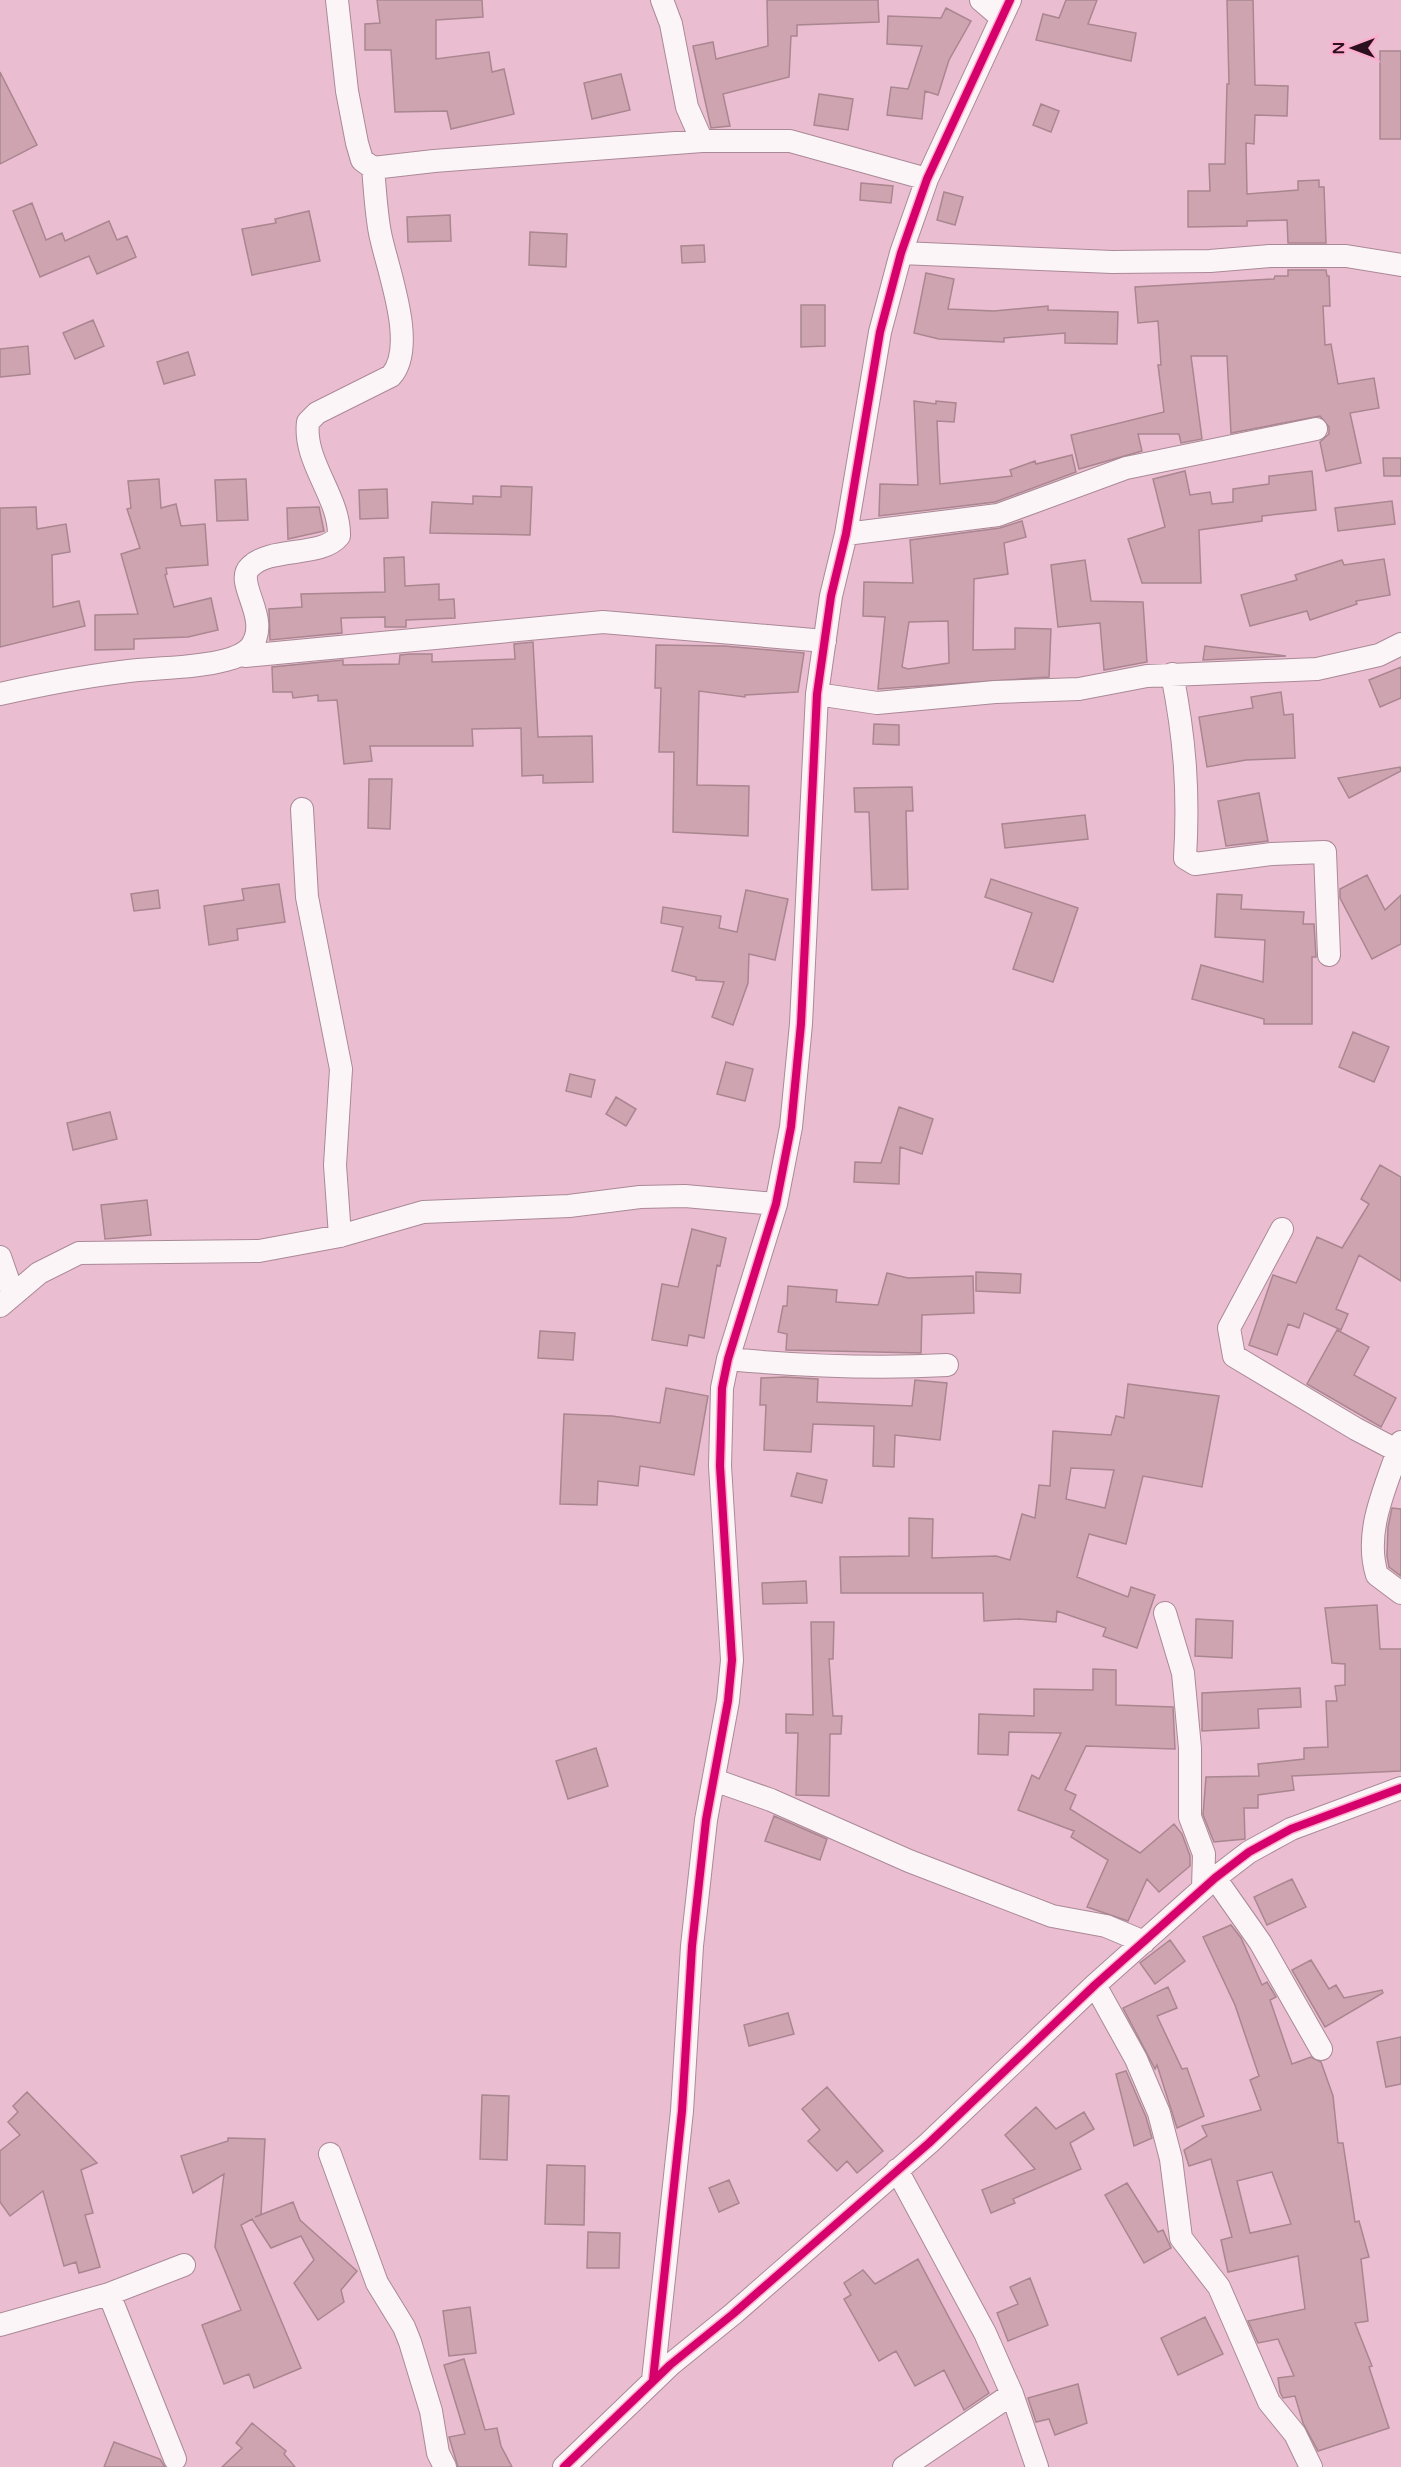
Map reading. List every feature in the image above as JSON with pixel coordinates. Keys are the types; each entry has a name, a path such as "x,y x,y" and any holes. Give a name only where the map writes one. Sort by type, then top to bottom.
{"street":[{"path":"338,0 347,91 357,143 362,160 373,168 434,161 702,141 790,141 927,179"},
{"path":"662,0 671,24 687,107 702,141"},
{"path":"653,2380 682,2111 692,1946 706,1820 728,1701 732,1660 719,1431 722,1388 728,1359 776,1204 791,1127 801,1023 817,694 831,596 846,534 880,332 901,253 927,179 1006,9 981,0"},
{"path":"0,694 122,672 212,663 244,653 256,639 258,626 258,615 246,585 245,574 248,568 257,561 327,545 339,536 335,511 309,440 307,431 311,417 382,382 398,369 400,361 399,312 380,231 373,168"},
{"path":"901,253 1112,262 1210,261 1270,256 1346,256 1401,265"},
{"path":"846,534 998,515 1126,468 1316,429"},
{"path":"244,653 245,656 603,622 825,640"},
{"path":"817,694 877,703 995,692 1079,689 1126,678 1172,674 1317,669 1379,655 1401,644"},
{"path":"1172,674 1182,723 1188,800 1185,858 1195,864 1272,854 1325,852 1329,955"},
{"path":"302,809 307,897 341,1069 335,1165 340,1236"},
{"path":"0,1257 6,1300 51,1265 79,1253 259,1251 340,1236 434,1211 569,1206 659,1196 776,1204"},
{"path":"1282,1229 1229,1328 1234,1356 1356,1429 1400,1447 1380,1504 1372,1537 1377,1575 1401,1593"},
{"path":"728,1359 802,1366 872,1369 947,1365"},
{"path":"1165,1613 1183,1673 1190,1748 1190,1817 1204,1854 1209,1883 1260,1942 1321,2049"},
{"path":"714,1780 771,1800 909,1861 1041,1911 1115,1929 1144,1942"},
{"path":"564,2467 653,2380 897,2170 1095,1985 1209,1883 1249,1852 1291,1829 1401,1788"},
{"path":"1095,1985 1136,2058 1160,2113 1171,2159 1181,2238 1219,2286 1269,2402 1295,2434 1311,2467"},
{"path":"330,2154 377,2283 404,2327 410,2342 431,2411 438,2453 445,2467"},
{"path":"897,2170 985,2333 1012,2394 1037,2467"},
{"path":"0,2325 109,2294 184,2265"},
{"path":"109,2294 175,2459"},
{"path":"904,2467 1012,2394"}],"building":[{"path":"377,0 482,0 483,17 436,20 436,59 489,52 492,72 504,69 514,114 451,129 447,111 395,112 391,50 365,50 365,24 380,23"},
{"path":"767,0 878,0 879,22 797,25 797,36 791,36 789,77 723,94 730,126 711,128 693,46 713,42 716,59 768,46"},
{"path":"1066,0 1097,0 1088,24 1136,33 1131,61 1036,40 1043,14 1059,18"},
{"path":"1227,0 1253,0 1255,85 1288,86 1287,116 1255,115 1254,144 1246,143 1247,194 1298,190 1298,181 1319,180 1319,187 1324,187 1326,243 1288,243 1287,220 1247,221 1247,226 1188,227 1188,191 1210,191 1209,164 1225,164 1227,84 1229,84"},
{"path":"946,8 971,21 949,60 938,95 925,91 922,119 887,115 891,87 908,89 922,46 887,44 888,16 941,18"},
{"path":"1380,51 1401,51 1401,139 1380,139"},
{"path":"0,72 37,145 0,164"},
{"path":"621,74 630,110 592,119 584,83"},
{"path":"819,94 853,99 848,130 814,125"},
{"path":"1041,104 1059,111 1051,132 1033,125"},
{"path":"861,183 893,186 891,203 860,200"},
{"path":"944,192 963,197 955,225 937,220"},
{"path":"32,203 46,240 62,233 65,241 109,221 117,240 127,236 136,257 97,274 89,256 40,277 13,211"},
{"path":"309,211 320,261 252,275 242,229 276,223 275,219"},
{"path":"450,215 451,241 408,242 407,217"},
{"path":"530,232 567,234 566,267 529,265"},
{"path":"704,245 705,262 682,263 681,246"},
{"path":"1288,270 1326,270 1329,276 1330,306 1323,306 1325,345 1331,344 1338,384 1374,378 1379,408 1350,413 1361,463 1326,471 1320,442 1329,434 1329,427 1320,416 1231,433 1227,356 1191,356 1202,439 1181,443 1179,434 1138,434 1142,451 1079,469 1071,435 1164,412 1158,365 1161,365 1158,321 1138,323 1135,287 1274,279 1275,276 1288,276"},
{"path":"926,273 954,279 948,309 994,311 1048,306 1048,310 1118,312 1117,344 1065,343 1065,333 1004,338 1004,342 939,339 914,333"},
{"path":"801,305 825,305 825,346 801,347"},
{"path":"93,320 104,346 75,359 63,333"},
{"path":"28,346 30,374 0,377 0,349"},
{"path":"188,352 195,375 164,384 157,362"},
{"path":"914,401 936,404 936,401 956,403 954,422 937,421 940,484 1012,476 1010,470 1035,461 1036,464 1072,455 1076,472 995,502 879,516 880,484 918,485"},
{"path":"1383,458 1401,458 1401,476 1384,476"},
{"path":"1185,471 1190,495 1210,492 1212,504 1233,502 1233,489 1269,484 1269,476 1312,471 1316,510 1262,516 1262,521 1199,530 1201,583 1142,583 1128,539 1165,527 1153,479"},
{"path":"159,479 161,508 176,504 181,526 205,524 208,565 166,568 167,574 165,575 174,607 211,598 218,630 188,637 134,639 134,649 95,650 95,615 138,614 121,554 140,548 127,509 131,508 128,481"},
{"path":"246,479 248,520 217,521 215,480"},
{"path":"501,486 532,487 530,535 430,533 432,502 473,504 473,496 501,497"},
{"path":"387,489 388,518 360,519 359,490"},
{"path":"1392,501 1395,524 1338,531 1335,508"},
{"path":"36,507 37,529 66,524 70,552 52,555 53,607 79,601 85,626 0,647 0,508"},
{"path":"319,507 324,531 288,539 287,508"},
{"path":"1022,521 1026,537 1004,543 1008,574 974,579 973,650 1015,649 1015,628 1051,629 1049,677 878,689 885,617 863,616 864,582 913,583 910,540 1000,528","holes":["948,621 949,663 908,669 902,667 909,622"]},
{"path":"404,557 405,586 439,584 439,600 454,599 455,618 406,620 406,627 385,627 385,617 341,618 342,633 270,640 269,609 302,607 301,594 385,592 384,558"},
{"path":"1384,559 1390,595 1356,601 1357,604 1310,620 1307,611 1250,626 1241,595 1297,580 1295,575 1342,560 1344,565"},
{"path":"1085,560 1091,601 1143,602 1147,662 1104,670 1100,623 1058,627 1051,565"},
{"path":"533,642 538,737 592,736 593,782 543,783 543,775 522,776 521,728 472,729 473,746 370,746 372,761 344,764 337,700 318,701 318,695 293,698 292,692 273,692 272,667 343,660 343,665 399,664 400,655 410,654 432,654 432,662 515,659 514,644"},
{"path":"656,645 724,646 804,653 798,692 745,695 745,697 699,691 697,785 749,786 748,836 673,832 674,752 659,752 661,688 655,688"},
{"path":"1205,646 1286,656 1203,660"},
{"path":"1401,667 1401,698 1380,707 1369,680"},
{"path":"1281,692 1284,715 1293,714 1295,758 1246,760 1207,767 1199,717 1253,708 1251,697"},
{"path":"874,724 899,725 899,745 873,744"},
{"path":"1400,767 1401,771 1349,798 1338,778"},
{"path":"369,779 392,779 390,829 368,828"},
{"path":"912,787 913,811 906,811 908,889 872,890 869,812 855,812 854,788"},
{"path":"1259,793 1268,841 1226,846 1218,801"},
{"path":"1085,815 1088,839 1005,848 1002,824"},
{"path":"1367,875 1385,910 1401,895 1401,944 1372,959 1340,898 1340,889"},
{"path":"991,879 1078,908 1053,982 1013,969 1032,913 985,897"},
{"path":"279,884 285,922 237,929 238,940 209,945 204,906 244,900 242,889"},
{"path":"158,890 160,908 134,911 131,894"},
{"path":"746,890 788,899 775,960 749,954 748,983 733,1025 712,1017 724,982 696,980 696,977 672,971 683,927 661,923 663,907 721,916 719,928 737,932"},
{"path":"1217,894 1242,895 1241,909 1304,912 1303,924 1314,924 1316,957 1312,957 1312,1024 1264,1024 1264,1019 1192,999 1201,965 1263,982 1265,940 1215,937"},
{"path":"1353,1032 1389,1047 1374,1082 1339,1067"},
{"path":"726,1062 753,1069 745,1101 717,1094"},
{"path":"570,1074 595,1080 591,1097 566,1091"},
{"path":"616,1097 636,1109 626,1126 606,1114"},
{"path":"899,1107 933,1119 922,1154 900,1147 899,1184 854,1182 855,1162 881,1163"},
{"path":"110,1112 117,1139 73,1150 67,1123"},
{"path":"1380,1165 1401,1177 1401,1281 1359,1255 1336,1309 1348,1314 1341,1330 1304,1313 1299,1328 1288,1324 1277,1355 1249,1345 1273,1275 1296,1283 1317,1237 1342,1248 1369,1204 1361,1199"},
{"path":"147,1200 151,1235 105,1239 101,1205"},
{"path":"692,1229 726,1238 720,1266 717,1265 704,1338 689,1335 687,1346 652,1340 662,1284 678,1287"},
{"path":"976,1272 1021,1274 1020,1293 976,1291"},
{"path":"887,1273 908,1278 973,1276 974,1313 922,1315 921,1353 786,1350 787,1334 778,1332 783,1306 787,1306 788,1286 837,1290 836,1302 878,1305"},
{"path":"1337,1330 1369,1347 1354,1375 1396,1398 1381,1427 1307,1384"},
{"path":"540,1331 575,1333 573,1360 538,1358"},
{"path":"761,1378 818,1379 817,1402 912,1406 915,1380 947,1383 940,1440 895,1435 894,1467 873,1466 874,1426 813,1424 811,1452 764,1450 766,1405 760,1405"},
{"path":"1128,1384 1219,1396 1202,1487 1143,1476 1126,1544 1089,1534 1077,1577 1128,1597 1131,1587 1155,1595 1137,1648 1103,1636 1106,1628 1057,1611 1056,1622 1019,1619 984,1621 983,1593 841,1593 840,1557 909,1556 909,1518 933,1519 932,1558 996,1556 1010,1560 1022,1514 1035,1518 1039,1485 1050,1486 1053,1431 1111,1435 1116,1416 1124,1418","holes":["1071,1468 1114,1470 1105,1508 1066,1499"]},
{"path":"666,1388 708,1396 694,1475 640,1466 638,1486 598,1481 597,1505 560,1504 564,1414 612,1416 660,1423"},
{"path":"797,1473 827,1480 822,1503 791,1496"},
{"path":"1392,1508 1401,1509 1401,1576 1389,1567 1387,1556 1388,1527"},
{"path":"806,1581 807,1603 763,1604 762,1583"},
{"path":"1377,1605 1380,1649 1401,1649 1401,1771 1292,1776 1294,1790 1258,1795 1258,1808 1244,1808 1245,1839 1214,1842 1203,1815 1206,1777 1259,1776 1258,1764 1304,1759 1304,1748 1328,1747 1326,1701 1337,1701 1335,1686 1345,1685 1345,1664 1332,1663 1325,1608"},
{"path":"1196,1619 1233,1621 1232,1658 1195,1656"},
{"path":"811,1622 834,1622 833,1659 829,1659 833,1716 842,1716 841,1734 830,1734 829,1796 796,1795 798,1733 786,1733 786,1714 813,1715"},
{"path":"1093,1669 1116,1670 1116,1705 1173,1707 1175,1749 1086,1746 1065,1790 1076,1795 1070,1809 1140,1853 1174,1824 1182,1834 1190,1856 1190,1866 1159,1892 1147,1879 1128,1921 1087,1907 1108,1860 1071,1837 1074,1831 1018,1810 1032,1775 1039,1779 1061,1733 1009,1732 1008,1755 978,1754 979,1714 1034,1716 1034,1689 1093,1690"},
{"path":"1300,1688 1301,1707 1258,1709 1259,1728 1202,1731 1202,1693"},
{"path":"596,1748 608,1786 568,1799 556,1761"},
{"path":"774,1816 827,1839 820,1860 765,1841"},
{"path":"1292,1879 1306,1907 1267,1925 1254,1897"},
{"path":"1231,1925 1241,1938 1262,1985 1267,1982 1276,1997 1270,2000 1292,2064 1311,2057 1321,2062 1333,2096 1338,2143 1343,2143 1355,2222 1359,2221 1369,2257 1361,2259 1368,2321 1355,2323 1372,2366 1369,2367 1389,2428 1318,2451 1303,2423 1295,2396 1283,2398 1280,2392 1278,2378 1294,2376 1278,2339 1258,2343 1248,2321 1305,2309 1298,2256 1228,2272 1221,2240 1232,2237 1211,2159 1189,2166 1184,2150 1207,2136 1202,2126 1261,2110 1250,2080 1259,2076 1235,2005 1203,1937","holes":["1272,2172 1291,2224 1250,2233 1237,2181"]},
{"path":"1170,1940 1185,1961 1155,1984 1140,1963"},
{"path":"1311,1960 1329,1989 1336,1985 1344,1998 1382,1990 1383,1993 1325,2027 1292,1970"},
{"path":"1168,1987 1177,2008 1157,2016 1182,2069 1187,2068 1204,2116 1177,2128 1157,2065 1155,2069 1123,2008"},
{"path":"788,2013 794,2034 749,2046 744,2025"},
{"path":"1401,2037 1401,2084 1386,2087 1377,2042"},
{"path":"1126,2071 1146,2117 1152,2138 1134,2146 1116,2074"},
{"path":"827,2087 883,2151 857,2173 847,2161 837,2171 808,2141 820,2130 802,2109"},
{"path":"27,2092 97,2163 81,2170 93,2213 85,2215 100,2267 79,2273 76,2262 64,2266 43,2191 10,2216 0,2202 0,2151 20,2135 8,2122 18,2112 13,2106"},
{"path":"482,2095 509,2096 507,2160 480,2159"},
{"path":"1036,2107 1056,2129 1084,2112 1094,2129 1070,2143 1081,2169 1013,2199 1015,2203 991,2213 982,2190 1035,2169 1005,2135"},
{"path":"228,2138 265,2139 261,2215 293,2202 300,2220 357,2271 341,2290 344,2302 318,2320 294,2283 314,2260 301,2236 271,2248 252,2219 241,2225 301,2368 254,2388 249,2374 224,2384 202,2325 241,2310 215,2247 224,2174 193,2193 181,2156 228,2141"},
{"path":"547,2165 585,2166 584,2225 545,2224"},
{"path":"729,2180 739,2203 719,2212 709,2188"},
{"path":"1127,2183 1158,2232 1163,2230 1171,2248 1144,2263 1105,2195"},
{"path":"588,2232 620,2233 619,2268 587,2268"},
{"path":"918,2259 989,2393 964,2410 944,2370 915,2386 896,2351 879,2361 844,2299 851,2295 844,2283 863,2270 875,2284"},
{"path":"1030,2278 1048,2325 1008,2341 997,2313 1018,2304 1010,2287"},
{"path":"470,2307 476,2353 449,2356 443,2311"},
{"path":"1205,2317 1223,2354 1178,2375 1161,2338"},
{"path":"464,2359 485,2430 497,2428 501,2446 512,2467 458,2467 449,2437 465,2434 444,2365"},
{"path":"1078,2384 1087,2423 1055,2435 1049,2419 1036,2422 1028,2398"},
{"path":"252,2423 286,2451 284,2454 295,2467 222,2467 242,2448 236,2443"},
{"path":"114,2442 160,2459 165,2467 104,2467"}],"cycle path":[{"path":"653,2380 682,2111 692,1946 706,1820 728,1701 732,1660 720,1466 722,1388 728,1359 776,1204 791,1127 801,1024 817,694 831,596 846,534 880,332 901,253 927,179 1010,0"},
{"path":"564,2467 670,2365 733,2314 929,2143 1095,1985 1215,1878 1249,1852 1291,1829 1401,1788"}]}
